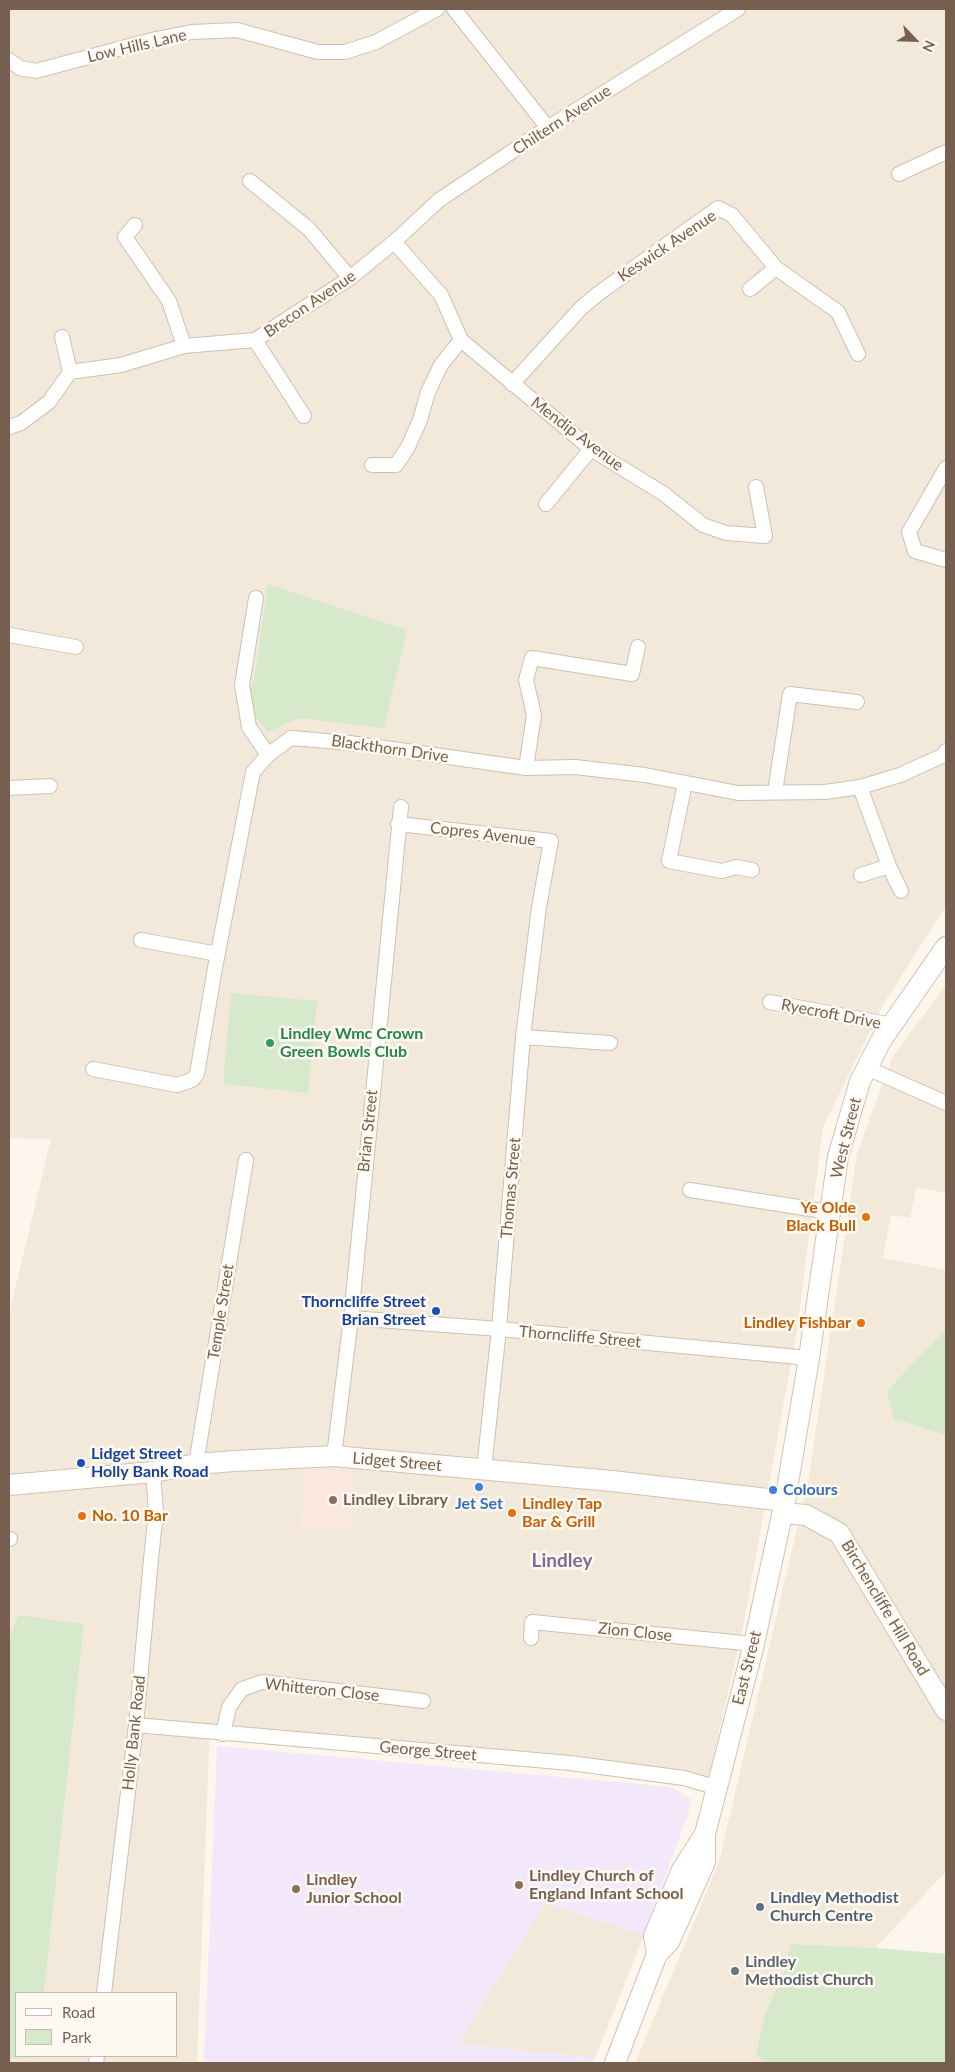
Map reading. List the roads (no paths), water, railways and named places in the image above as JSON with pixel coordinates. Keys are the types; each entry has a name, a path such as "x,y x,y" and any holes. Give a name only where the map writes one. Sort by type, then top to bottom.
{"street":[{"name":"Low Hills Lane","path":"9,60 20,68 36,71 156,39 192,32 237,30 318,52 345,52 376,42 437,9"},
{"path":"454,9 548,128"},
{"name":"Chiltern Avenue","path":"394,242 439,200 548,128 738,9"},
{"path":"898,174 946,152"},
{"path":"250,182 309,229 350,278"},
{"name":"Keswick Avenue","path":"512,384 581,308 599,293 718,208 732,215 776,268 838,312 858,354"},
{"path":"135,225 125,237 169,301 184,346"},
{"name":"Brecon Avenue","path":"70,372 121,365 184,346 255,340 350,278 394,242"},
{"name":"Mendip Avenue","path":"394,242 441,295 461,340 592,449 664,494 703,525 726,533 766,536 756,487"},
{"path":"750,289 776,268"},
{"path":"9,428 21,423 49,402 70,372 62,337"},
{"path":"255,340 304,416"},
{"path":"372,465 396,465 408,447 420,420 428,392 441,365 461,340"},
{"path":"546,504 592,449"},
{"path":"946,468 909,532 916,551 946,560"},
{"path":"256,598 242,685 249,726 268,755"},
{"path":"9,635 76,647"},
{"path":"526,768 534,715 526,680 532,658 632,674 638,647"},
{"path":"775,792 790,694 857,702"},
{"name":"Blackthorn Drive","path":"93,1070 177,1085 192,1080 197,1074 252,772 268,755 291,738 350,743 526,768 575,767 645,775 738,793 825,792 860,787 900,775 942,756 946,751"},
{"path":"685,783 669,861 722,871 736,867 752,870"},
{"path":"9,788 50,786"},
{"path":"860,787 901,891"},
{"name":"Brian Street","path":"334,1456 351,1318 400,807"},
{"name":"Copres Avenue","path":"398,824 551,842 547,858"},
{"name":"Thomas Street","path":"484,1470 499,1329 523,1037 547,858"},
{"path":"861,875 890,866"},
{"path":"141,940 218,954"},
{"name":"West Street","path":"784,1507 809,1358 838,1157 860,1081 882,1039 946,947"},
{"name":"Ryecroft Drive","path":"770,1002 892,1025"},
{"path":"523,1037 610,1043"},
{"path":"867,1068 946,1103"},
{"name":"Temple Street","path":"196,1464 246,1160"},
{"path":"690,1190 830,1212"},
{"name":"Thorncliffe Street","path":"351,1318 499,1329 809,1358"},
{"name":"Lidget Street","path":"9,1485 153,1472 196,1464 334,1456 612,1481 784,1507"},
{"name":"Holly Bank Road","path":"104,1992 136,1725 156,1512 153,1472"},
{"name":"East Street","path":"615,2063 657,1954 669,1942 705,1862 705,1834 754,1644 784,1507"},
{"name":"Birchencliffe Hill Road","path":"784,1507 806,1515 839,1532 946,1710"},
{"name":"Zion Close","path":"531,1638 532,1622 754,1644"},
{"name":"Whitteron Close","path":"223,1734 229,1708 242,1689 262,1682 423,1701"},
{"name":"George Street","path":"136,1725 570,1763 684,1778 718,1788"}],"place":[{"name":"Lindley Wmc Crown Green Bowls Club","path":"270,1043"},
{"name":"Ye Olde Black Bull","path":"866,1217"},
{"name":"Thorncliffe Street Brian Street","path":"436,1311"},
{"name":"Lindley Fishbar","path":"861,1323"},
{"name":"Lidget Street Holly Bank Road","path":"81,1463"},
{"name":"Jet Set","path":"479,1487"},
{"name":"Colours","path":"773,1490"},
{"name":"Lindley Library","path":"333,1500"},
{"name":"Lindley Tap Bar & Grill","path":"512,1513"},
{"name":"No. 10 Bar","path":"82,1516"},
{"name":"Lindley Church of England Infant School","path":"519,1885"},
{"name":"Lindley Junior School","path":"296,1889"},
{"name":"Lindley Methodist Church Centre","path":"760,1907"},
{"name":"Lindley Methodist Church","path":"735,1971"}],"district":[{"name":"Lindley","path":"562,1561"}]}
